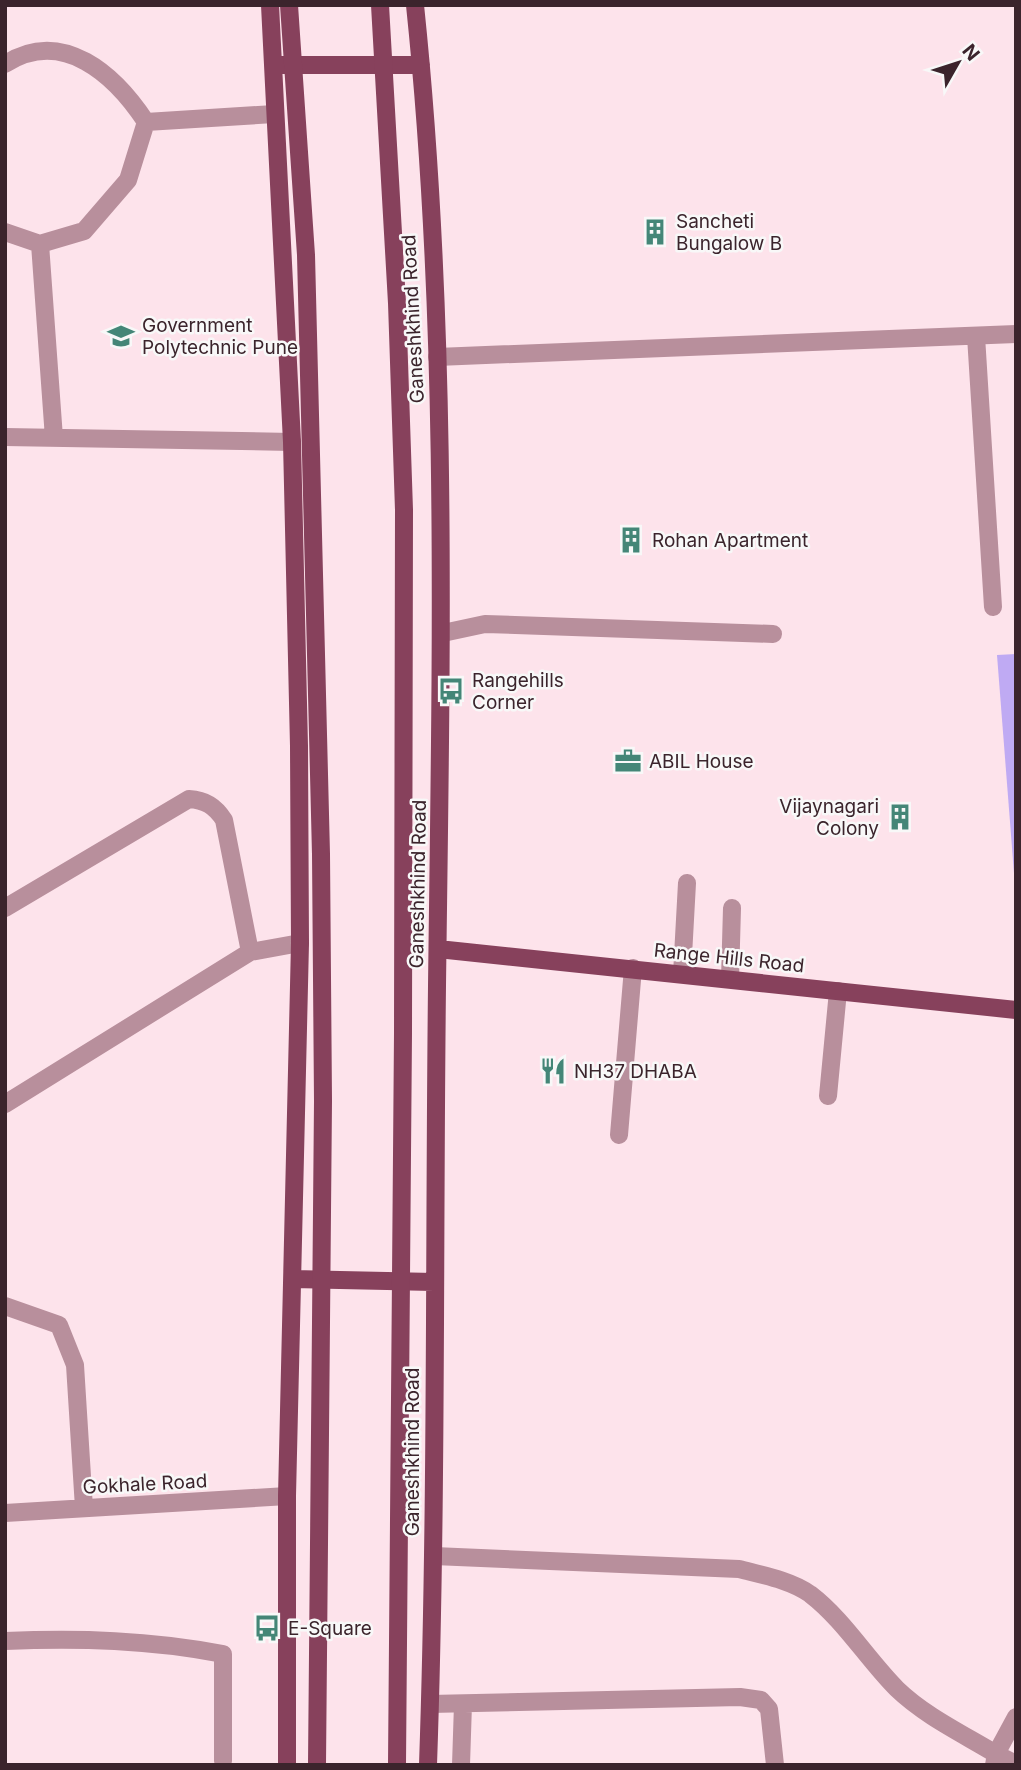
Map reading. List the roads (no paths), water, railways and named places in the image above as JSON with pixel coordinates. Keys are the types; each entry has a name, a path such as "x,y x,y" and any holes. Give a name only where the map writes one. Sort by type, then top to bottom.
{"main road":[{"path":"270,5 292,442 300,943 287,1496 287,1765"},
{"path":"289,5 306,255 321,854 323,1101 317,1765"},
{"path":"380,5 397,303 404,510 404,1033 397,1765"},
{"name":"Ganeshkhind Road","path":"415,5 421,65 437,357 443,634 433,1282 434,1556 428,1765"},
{"path":"272,65 421,65"},
{"name":"Range Hills Road","path":"438,949 1016,1010"},
{"path":"292,1279 433,1282"}],"street":[{"path":"5,64 17,57 52,50 93,64 127,92 146,122 128,180 84,231 40,244 5,232"},
{"path":"146,122 274,114"},
{"path":"40,244 54,438"},
{"path":"437,357 1016,334"},
{"path":"976,336 993,607"},
{"path":"5,437 292,442"},
{"path":"443,634 485,624 772,634"},
{"path":"5,908 189,799 198,800 209,803 224,820 250,952"},
{"path":"682,974 687,883"},
{"path":"730,979 732,908"},
{"path":"5,1104 250,952 300,943"},
{"path":"619,1135 633,968"},
{"path":"828,1096 838,991"},
{"path":"5,1306 59,1325 75,1365 84,1508"},
{"name":"Gokhale Road","path":"5,1513 287,1496"},
{"path":"434,1556 739,1569 768,1576 808,1593 841,1624 898,1690 929,1714 995,1759 1016,1764"},
{"path":"5,1641 87,1637 172,1644 223,1654 223,1762"},
{"path":"430,1704 740,1697 761,1700 769,1709 775,1765"},
{"path":"461,1765 463,1704"},
{"path":"995,1759 1016,1717"}],"place":[{"name":"Sancheti Bungalow B","path":"655,232"},
{"name":"Government Polytechnic Pune","path":"121,336"},
{"name":"Rohan Apartment","path":"631,540"},
{"name":"Rangehills Corner","path":"451,691"},
{"name":"ABIL House","path":"628,761"},
{"name":"Vijaynagari Colony","path":"900,817"},
{"name":"NH37 DHABA","path":"553,1071"},
{"name":"E-Square","path":"267,1628"}]}
